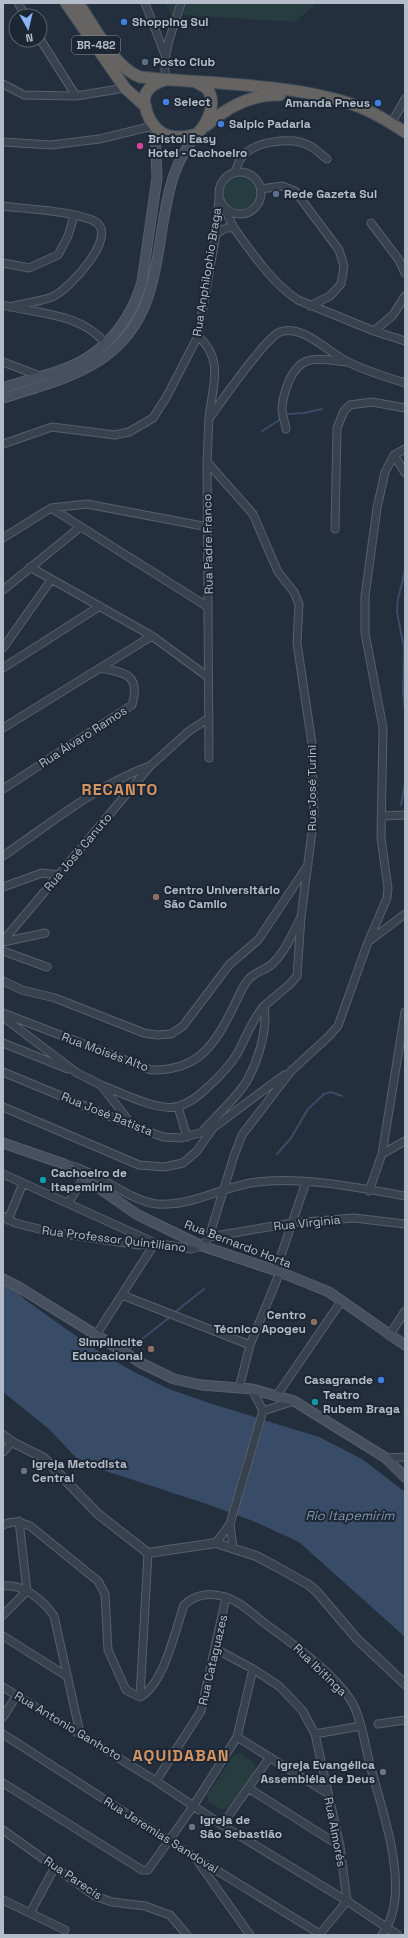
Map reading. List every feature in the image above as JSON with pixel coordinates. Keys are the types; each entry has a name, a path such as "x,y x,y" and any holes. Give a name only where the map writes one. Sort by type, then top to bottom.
{"highway":[{"name":"BR-482","path":"66,3 125,88 146,107 154,127"},
{"name":"BR-482","path":"78,3 118,62 125,69 140,77 166,79"},
{"path":"146,107 145,96 149,89 166,79 284,90 322,96 346,102 370,112 405,133"},
{"path":"195,82 206,88 212,104 210,114 199,132"},
{"path":"154,127 161,133 170,136 182,137 199,132 232,106 253,98 276,94 322,96"}],"main road":[{"path":"3,388 85,359 120,329 127,318 138,297 142,282 157,178 157,151 154,127"},
{"path":"3,398 80,373 102,360 125,338 140,315 151,286 170,185 180,158 199,132"},
{"name":"Rua Bernardo Horta","path":"3,1143 64,1164 138,1215 202,1246 278,1271 329,1292 342,1300 389,1336 405,1345"},
{"path":"3,1279 142,1364 174,1379 201,1385 252,1389 294,1401 386,1458 405,1477"}],"street":[{"path":"145,3 166,55"},
{"path":"166,79 164,67 166,55 181,3"},
{"path":"46,48 76,96"},
{"path":"3,84 24,95 76,96 125,88"},
{"path":"391,124 405,99"},
{"path":"3,142 51,146 99,139 154,127"},
{"path":"235,172 241,158 247,153 270,142 286,140 309,145 327,159"},
{"path":"224,206 233,213 245,214 253,210 258,205 261,198 262,189 254,177 248,173 235,172 222,182 219,189 219,197 234,228 259,262 288,294 310,306 374,331 405,341"},
{"path":"262,189 282,186 295,191 339,250 344,266 341,284 330,296 310,306"},
{"name":"Rua Anphilophio Braga","path":"3,444 52,427 115,435 129,432 140,427 153,418 161,406 198,336 216,234 219,197"},
{"path":"3,206 74,216 94,221 101,230 101,238 97,248 82,272 72,283 52,297 7,306"},
{"path":"3,263 29,268 58,255 68,236 74,216"},
{"path":"371,223 399,260 405,272"},
{"path":"216,234 226,228 234,228"},
{"path":"374,331 393,315 405,296"},
{"path":"7,306 47,313 81,324 98,334 105,343"},
{"path":"209,418 259,352 272,337 280,332 288,331 299,333 313,340 347,362 405,383"},
{"name":"Rua Padre Franco","path":"198,336 208,345 215,373 209,418 207,462 210,758"},
{"path":"286,429 283,416 283,402 296,368 307,361 316,359 347,362"},
{"path":"3,362 40,376"},
{"path":"335,529 337,428 344,411 350,405 372,402 405,408"},
{"path":"3,1108 139,1165 164,1168 184,1163 197,1151 213,1128 258,1093 291,1071 338,1026 368,942 387,898 388,888 381,838 383,728 367,648 364,616 377,508 385,472 394,455 405,449"},
{"path":"394,455 405,473"},
{"name":"Rua José Turini","path":"178,1107 203,1092 223,1073 237,1054 254,1017 297,976 301,917 314,816 312,744 298,654 299,604 294,592 278,572 253,514 207,462"},
{"path":"3,538 51,508 87,504 208,527"},
{"path":"51,508 79,528 208,607"},
{"path":"3,590 79,528"},
{"path":"30,568 152,636 208,677"},
{"path":"3,648 51,580"},
{"path":"3,668 100,606"},
{"path":"3,728 152,636"},
{"name":"Rua Álvaro Ramos","path":"3,789 132,705 136,692 132,679 120,671 100,668"},
{"name":"Rua José Canuto","path":"3,942 58,874 150,766 189,731 209,718"},
{"path":"3,856 73,806 110,784 150,766"},
{"path":"381,816 405,815"},
{"path":"3,981 22,990 55,998 144,1033 157,1035 171,1034 183,1026 193,1015 229,965 258,940 309,863"},
{"path":"3,887 42,873 58,874"},
{"path":"368,942 405,914"},
{"name":"Rua Moisés Alto","path":"3,1013 151,1070 178,1068 196,1060 206,1050 226,1022 247,980 276,960 301,917"},
{"path":"3,942 45,934"},
{"path":"3,951 47,967"},
{"path":"201,1133 249,1078 264,1035 264,1006"},
{"path":"369,1191 382,1154 405,1012"},
{"path":"3,1017 77,1073"},
{"path":"3,1043 77,1073 101,1085 152,1104 178,1107 187,1137"},
{"path":"202,1246 209,1237 242,1135 291,1071"},
{"name":"Rua José Batista","path":"3,1072 163,1137 187,1137 213,1128"},
{"path":"101,1085 133,1126"},
{"path":"382,1154 405,1141"},
{"path":"64,1164 92,1173 138,1198 155,1204 169,1205 187,1202 224,1189 256,1182 284,1180 405,1196"},
{"path":"3,1174 155,1243 96,1335"},
{"path":"68,1203 84,1178"},
{"path":"239,1388 250,1345 278,1271 306,1182"},
{"path":"5,1218 23,1183"},
{"name":"Rua Professor Quintiliano","path":"5,1218 51,1232 140,1244 155,1243 191,1249 202,1246"},
{"name":"Rua Virginia","path":"209,1237 292,1224 354,1218 405,1224"},
{"path":"122,1295 250,1345"},
{"path":"277,1395 342,1300"},
{"path":"389,1336 405,1311"},
{"path":"216,1543 230,1522 263,1412 252,1389"},
{"path":"263,1412 294,1401"},
{"path":"3,1435 12,1442 44,1458 98,1514 148,1553 216,1543 261,1559 309,1585 329,1605 357,1640 405,1684"},
{"path":"3,1452 12,1442"},
{"path":"386,1458 405,1457"},
{"path":"3,1525 19,1521 40,1532 98,1581 105,1594 108,1650 126,1690 140,1697 148,1553"},
{"path":"19,1521 27,1591"},
{"path":"230,1522 233,1548"},
{"path":"3,1586 17,1586 27,1591 47,1606 54,1616 80,1733"},
{"path":"3,1615 27,1591"},
{"name":"Rua Ibitinga","path":"140,1697 148,1693 157,1680 184,1606 192,1598 206,1594 226,1598 250,1612 303,1651 340,1686 354,1706 361,1726 389,1841 394,1868 395,1897 393,1912 382,1935"},
{"name":"Rua Cataguazes","path":"156,1781 201,1711 216,1649 226,1598"},
{"path":"3,1636 68,1677"},
{"name":"Rua Aimorés","path":"216,1649 253,1669 279,1686 297,1705 315,1734 340,1846 346,1901"},
{"path":"3,1783 142,1870 148,1870 194,1805 237,1737 253,1669"},
{"name":"Rua Antonio Ganhoto","path":"3,1687 80,1733 194,1805 222,1825"},
{"path":"3,1717 17,1695"},
{"path":"378,1724 405,1720"},
{"path":"315,1734 361,1726"},
{"name":"Rua Jeremias Sandoval","path":"3,1734 169,1841 194,1855 320,1935"},
{"path":"237,1737 327,1793"},
{"path":"270,1757 222,1825 346,1901 398,1935"},
{"path":"248,1788 340,1846"},
{"name":"Rua Parecis","path":"3,1830 95,1896 112,1902 145,1906 170,1915 187,1935"},
{"path":"194,1855 250,1935"},
{"path":"30,1913 55,1867"},
{"path":"3,1900 65,1930"},
{"path":"320,1935 346,1901"}],"green space":[{"path":"165,3 317,3 295,22 171,14"},
{"path":"240,175 253,181 259,194 253,207 240,213 227,207 221,194 227,181"},
{"path":"241,1753 254,1763 256,1771 229,1808 223,1810 209,1802 207,1795 234,1755"}],"water":[{"name":"Rio Itapemirim","path":"3,1282 13,1287 24,1299 93,1348 132,1371 169,1389 319,1437 362,1459 405,1492 405,1637 299,1542 253,1521 207,1504 81,1463 49,1429 3,1392"}],"waterway":[{"path":"288,414 304,413 322,409"},
{"path":"262,431 278,421 281,417"},
{"path":"405,571 398,599 397,612 404,648 403,692 405,710"},
{"path":"401,805 405,783"},
{"path":"277,1154 291,1138 308,1109 324,1094 331,1092 342,1096"},
{"path":"174,1313 204,1289"},
{"path":"127,1351 170,1317"}],"place":[{"name":"Shopping Sul","path":"124,22"},
{"name":"Posto Club","path":"145,62"},
{"name":"Select","path":"166,102"},
{"name":"Amanda Pneus","path":"378,103"},
{"name":"Salpic Padaria","path":"221,124"},
{"name":"Bristol Easy Hotel - Cachoeiro","path":"140,146"},
{"name":"Rede Gazeta Sul","path":"276,194"},
{"name":"Centro Universitário São Camilo","path":"156,897"},
{"name":"Cachoeiro de Itapemirim","path":"43,1180"},
{"name":"Centro Técnico Apogeu","path":"314,1322"},
{"name":"Simplincite Educacional","path":"151,1349"},
{"name":"Casagrande","path":"381,1380"},
{"name":"Teatro Rubem Braga","path":"315,1402"},
{"name":"Igreja Metodista Central","path":"24,1471"},
{"name":"Igreja Evangélica Assembléia de Deus","path":"383,1772"},
{"name":"Igreja de São Sebastião","path":"192,1827"}],"district":[{"name":"RECANTO","path":"120,789"},
{"name":"AQUIDABAN","path":"181,1755"}]}
